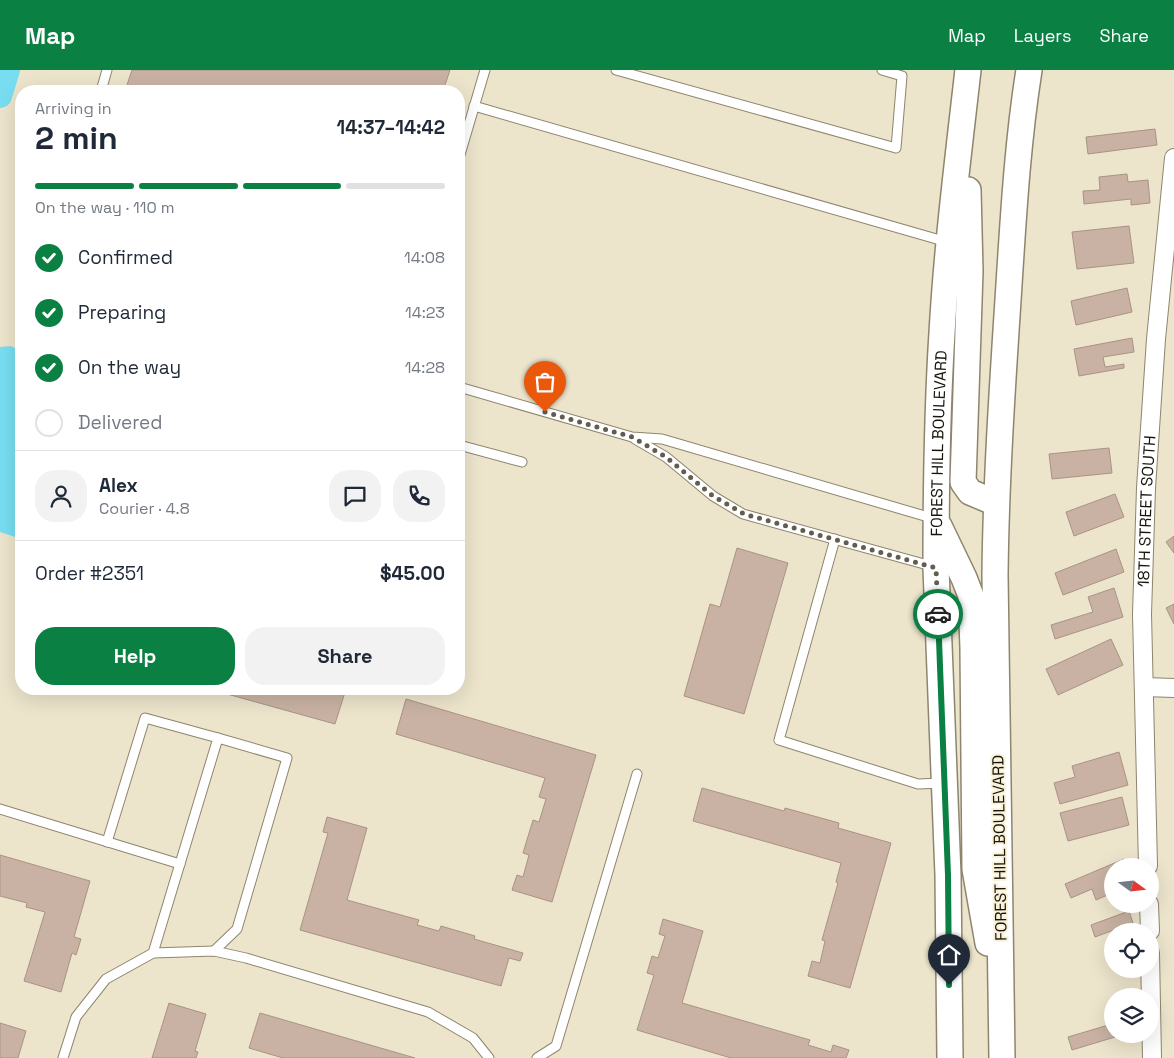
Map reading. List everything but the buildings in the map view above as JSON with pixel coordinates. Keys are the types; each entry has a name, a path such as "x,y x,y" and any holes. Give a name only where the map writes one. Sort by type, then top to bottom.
{"main road":[{"name":"FOREST HILL BOULEVARD","path":"950,1058 948,885 936,568 936,519 942,334 949,243 968,70"},
{"name":"FOREST HILL BOULEVARD","path":"1002,1058 995,575 996,502 1022,110 1029,70"},
{"path":"964,105 970,271 963,482 970,492 996,502"},
{"path":"936,519 971,596 976,869 989,945 1001,961"}],"street":[{"name":"18TH STREET SOUTH","path":"1148,858 1142,614 1146,488 1156,339 1174,158"},
{"path":"1144,687 1174,688"},
{"path":"1150,978 1152,1058"}],"lane":[{"path":"102,85 107,70"},
{"path":"465,137 485,70"},
{"path":"616,70 896,148 902,76 882,70"},
{"path":"474,106 949,243"},
{"path":"465,389 632,437 662,439 936,519"},
{"path":"632,437 666,457 713,496 744,514 936,568"},
{"path":"465,447 522,462"},
{"path":"836,540 779,740 918,784 944,782"},
{"path":"107,842 145,718 288,758 237,929 214,951"},
{"path":"153,953 218,738"},
{"path":"537,1058 556,1046 637,774"},
{"path":"0,809 180,864"},
{"path":"63,1058 76,1017 106,979 153,953 214,951 246,958 428,1012 473,1038 489,1058"}],"water":[{"path":"10,346 15,348 15,537 0,532 0,347"}],"waterway":[{"path":"0,96 8,70"}],"way so far":[{"path":"545,412 632,437 666,457 713,496 744,514 936,568 938,614"}],"route":[{"path":"938,614 948,875 949,985"}]}
